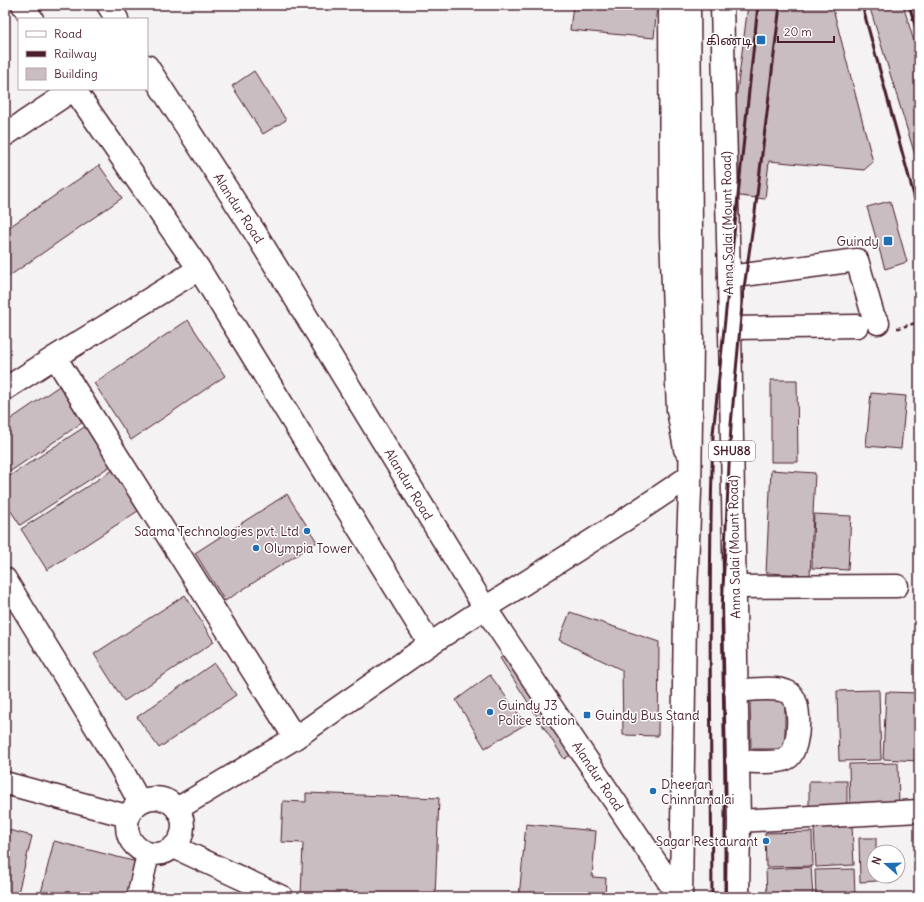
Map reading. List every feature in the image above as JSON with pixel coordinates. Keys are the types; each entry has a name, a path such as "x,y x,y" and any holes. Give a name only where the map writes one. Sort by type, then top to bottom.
{"street":[{"path":"23,5 31,18"},
{"path":"108,5 116,18"},
{"path":"178,809 295,738 430,644 623,521 690,476 678,410 671,236 670,5"},
{"name":"SHU88","path":"680,897 692,342 689,5"},
{"name":"Anna Salai (Mount Road)","path":"722,5 729,277 739,821 738,897"},
{"name":"Alandur Road","path":"148,68 256,234 485,608 680,897"},
{"path":"5,135 72,90"},
{"path":"75,90 199,269 430,644"},
{"path":"729,277 857,260 873,315 868,325 730,328"},
{"path":"5,389 199,269"},
{"path":"55,357 295,738"},
{"path":"5,580 121,768 133,809"},
{"path":"734,587 897,586"},
{"path":"736,691 777,688 790,692 796,701 799,725 795,748 788,757 779,762 737,760"},
{"path":"5,783 133,809"},
{"path":"148,797 158,797 168,800 175,805 183,822 183,830 180,839 174,847 166,852 158,854 148,854 136,847 128,836 126,826 133,809 148,797"},
{"path":"739,821 919,811"},
{"path":"174,847 282,897"},
{"path":"138,897 148,854"}],"path":[{"path":"899,328 919,322"}],"building":[{"path":"573,5 657,5 654,38 570,30"},
{"path":"748,5 832,5 873,162 864,170 769,161 765,199 724,194"},
{"path":"869,5 903,5 919,58 919,168"},
{"path":"254,71 286,120 263,134 232,86"},
{"path":"99,165 122,198 5,279 5,230"},
{"path":"890,201 907,262 885,269 867,207"},
{"path":"188,320 225,376 131,440 94,383"},
{"path":"771,380 797,380 798,462 771,462"},
{"path":"65,382 89,418 5,475 5,423"},
{"path":"871,393 906,396 901,449 866,446"},
{"path":"89,424 115,463 20,525 5,502 5,479"},
{"path":"116,468 141,509 47,570 21,529"},
{"path":"771,470 815,473 810,575 766,573"},
{"name":"Olympia Tower","path":"287,494 317,542 225,601 195,553"},
{"path":"814,514 851,516 848,570 812,568"},
{"path":"185,595 214,642 124,701 94,654"},
{"path":"570,612 659,642 658,736 623,735 622,670 559,640"},
{"path":"511,651 575,752 564,759 500,658"},
{"path":"214,663 236,695 159,748 137,717"},
{"name":"Guindy J3 Police station","path":"490,675 526,724 485,748 456,700"},
{"path":"879,690 881,760 839,761 837,691"},
{"path":"886,692 919,693 919,761 883,759"},
{"path":"750,699 785,699 785,749 751,749"},
{"path":"898,763 899,808 850,810 849,764"},
{"path":"809,781 847,781 847,809 809,809"},
{"path":"306,793 439,798 435,897 301,897 303,843 281,842 283,801 306,802"},
{"path":"526,824 596,831 592,877 606,878 605,897 519,897"},
{"path":"852,826 854,865 816,867 814,828"},
{"path":"5,829 32,836 17,897 5,897"},
{"path":"812,832 813,866 766,867 765,833"},
{"path":"859,838 876,838 876,844 866,844 866,882 860,882"},
{"path":"54,841 137,862 128,897 40,897"},
{"path":"811,867 813,897 767,897 766,869"},
{"path":"854,869 855,896 816,897 815,870"}],"railway":[{"path":"712,897 710,608 713,434 758,5"},
{"path":"725,897 722,609 731,425 743,295 755,212 780,5"},
{"path":"862,5 919,214"},
{"path":"909,5 919,38"}],"place":[{"name":"கிண்டி","path":"761,40"},
{"name":"Guindy","path":"888,241"},
{"name":"Saama Technologies pvt. Ltd","path":"307,531"},
{"name":"Olympia Tower","path":"256,548"},
{"name":"Guindy J3 Police station","path":"490,712"},
{"name":"Guindy Bus Stand","path":"587,715"},
{"name":"Dheeran Chinnamalai","path":"653,791"},
{"name":"Sagar Restaurant","path":"766,841"}]}
